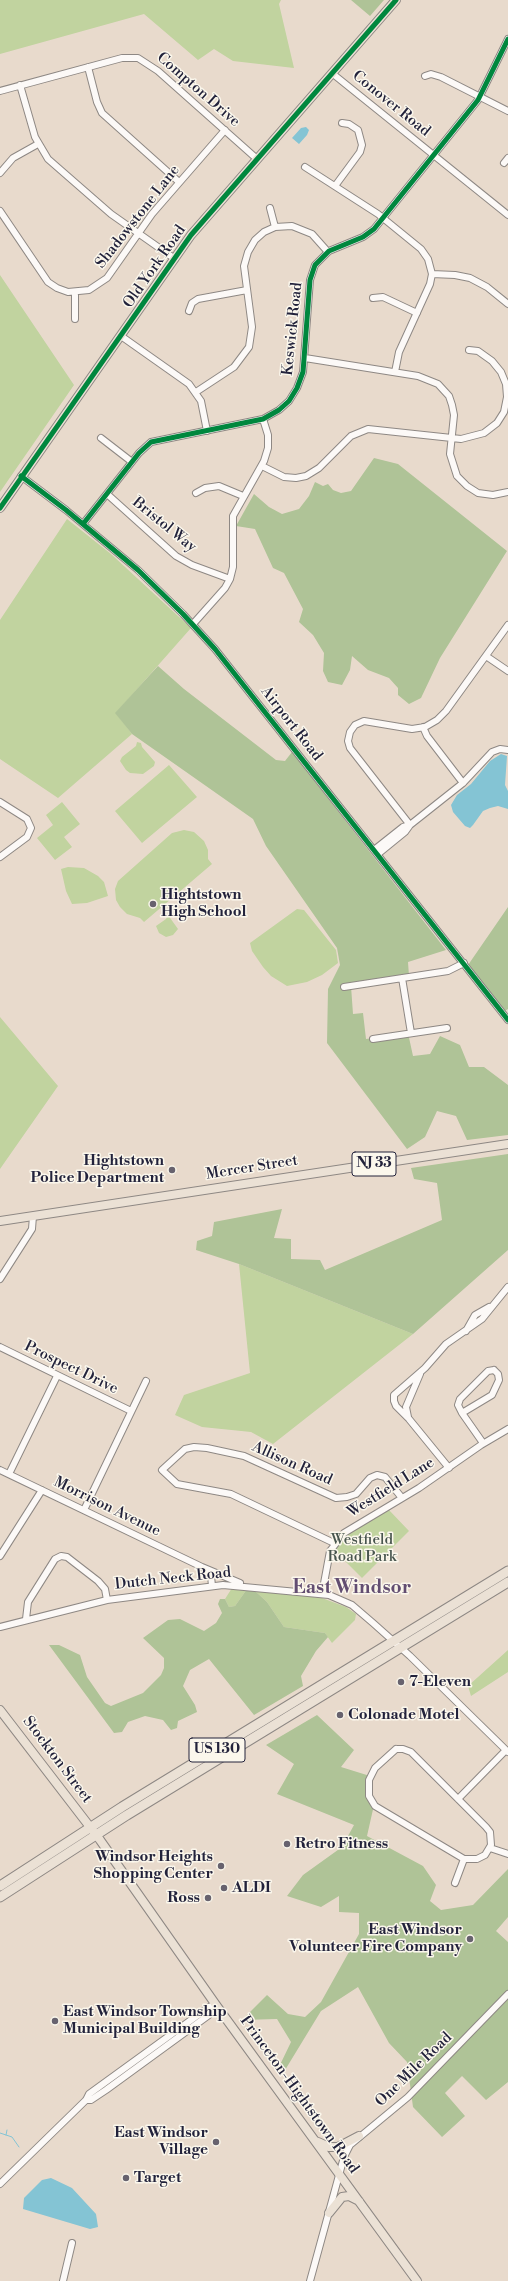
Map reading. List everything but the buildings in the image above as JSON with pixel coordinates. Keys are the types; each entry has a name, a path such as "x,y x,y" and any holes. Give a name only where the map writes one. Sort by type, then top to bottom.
{"highway":[{"name":"US 130","path":"0,1886 239,1748 508,1571"},
{"name":"US 130","path":"0,1897 93,1831 199,1761 508,1582"},
{"path":"239,1748 241,1736"},
{"path":"196,1774 199,1761"}],"main road":[{"name":"Old York Road","path":"0,508 21,476 203,221 333,74 396,0"},
{"name":"Mercer Street","path":"0,1221 508,1144"},
{"name":"Stockton Street","path":"0,1710 93,1831"},
{"name":"Princeton-Hightstown Road","path":"93,1831 216,2005 417,2281"},
{"path":"313,2137 324,2146 333,2147 342,2146 359,2136"},
{"path":"329,2213 342,2197 349,2196 361,2203"}],"street":[{"name":"Keswick Road","path":"83,524 142,449 151,442 263,419 279,410 294,393 301,380 305,358 311,277 317,263 328,252 366,235 383,218 479,96 508,40"},
{"name":"Compton Drive","path":"0,91 125,57 144,60 257,159"},
{"path":"88,67 97,102 102,113 179,182"},
{"name":"Conover Road","path":"333,74 508,215"},
{"path":"425,76 436,75 508,111"},
{"path":"20,85 38,144 48,158 93,199 175,259"},
{"path":"335,186 360,152 362,145 358,130 349,124 342,123"},
{"name":"Shadowstone Lane","path":"0,211 45,278 57,288 75,292 96,287 107,278 138,233 179,182 225,130"},
{"path":"0,173 13,158 38,144"},
{"path":"304,167 383,218 424,251 429,261 432,274 429,288 398,354 394,372"},
{"path":"270,208 275,227"},
{"path":"196,392 234,367 249,347 252,327 244,266 248,252 259,236 275,227 292,226 305,230 317,237 328,252"},
{"path":"432,274 460,275 470,278 487,287 508,304"},
{"path":"189,311 192,303 198,299 247,290"},
{"path":"75,292 75,319"},
{"path":"373,298 383,297 417,313"},
{"path":"121,336 184,380 196,392 203,408 207,431"},
{"path":"262,466 284,477 296,478 306,476 319,468 351,436 368,429 466,438 484,433 497,423 506,404 507,388 501,372 482,353 469,350"},
{"path":"305,358 429,379 445,390 450,398 454,412 451,437 451,461 456,473 464,484 472,490 486,495 496,495 508,492"},
{"path":"193,624 225,588 230,579 233,567 231,520 242,496 262,466 267,455 269,441 263,419"},
{"path":"101,438 132,462"},
{"name":"Airport Road","path":"21,476 83,524 138,570 193,624 244,683 508,1020"},
{"path":"196,493 205,488 219,486 229,488 242,496"},
{"name":"Bristol Way","path":"107,494 176,556 192,565 230,579"},
{"path":"410,825 352,751 348,738 352,728 364,721 406,728 423,728 435,722 444,714 508,624"},
{"path":"486,656 508,671"},
{"path":"423,728 427,736 464,783"},
{"path":"376,852 406,832 410,825 464,783 492,752 500,749 508,750"},
{"path":"0,802 27,819 31,828 27,837 0,857"},
{"path":"344,987 448,971 464,963"},
{"path":"402,978 410,1033"},
{"path":"373,1040 447,1028"},
{"path":"0,1279 32,1229 33,1216"},
{"path":"409,1419 406,1407 416,1382 425,1368 446,1344 466,1330 475,1315 494,1304 508,1287"},
{"name":"Prospect Drive","path":"0,1347 131,1411"},
{"path":"425,1368 394,1394 395,1405 409,1419 449,1468"},
{"path":"462,1413 492,1395 499,1380 496,1372 488,1371 460,1399 458,1405 462,1413 483,1444"},
{"path":"9,1474 57,1376"},
{"path":"84,1510 146,1381"},
{"name":"Westfield Lane","path":"322,1594 327,1558 334,1543 346,1531 402,1498 508,1429"},
{"name":"Allison Road","path":"334,1543 231,1494 177,1484 162,1470 184,1449 194,1447 207,1448 232,1453 259,1462 330,1496 341,1498 351,1496 360,1491 370,1478 377,1475 383,1476 402,1498"},
{"name":"Morrison Avenue","path":"0,1470 202,1567 247,1586"},
{"path":"0,1556 42,1490"},
{"path":"26,1619 28,1602 55,1559 61,1556 67,1557 98,1581 105,1589 106,1600"},
{"path":"202,1567 209,1573 212,1586"},
{"name":"Dutch Neck Road","path":"0,1627 26,1619 106,1600 212,1586 247,1586 322,1594 336,1597 352,1605 397,1645 507,1751"},
{"path":"403,1749 411,1752 488,1829 491,1839 490,1848 481,1858 472,1860 464,1859 380,1810 369,1796 369,1780 375,1768 393,1751 403,1749"},
{"path":"458,1799 507,1751"},
{"path":"490,1848 508,1854"},
{"path":"455,1882 464,1859"},
{"name":"One Mile Road","path":"310,2281 347,2151 359,2136 408,2097 508,1994"},
{"path":"0,2184 86,2100 89,2094 209,2008 216,2005"},
{"path":"63,2281 72,2243"}],"green space":[{"path":"0,0 281,0 279,4 294,68 233,61 214,49 198,60 144,14 0,54"},
{"path":"351,0 384,0 370,16"},
{"path":"0,275 74,385 0,492"},
{"path":"374,458 398,464 507,551 440,658 421,698 409,704 398,695 398,688 389,678 368,670 352,656 350,670 342,685 328,682 323,671 324,653 313,635 299,622 303,609 284,573 273,568 255,529 236,526 254,494 269,507 282,514 299,509 309,496 315,482 323,486 328,484 333,490 341,493 351,491"},
{"path":"67,519 111,554 191,628 116,713 132,734 58,798 0,759 0,620"},
{"path":"158,666 184,689 276,760 285,761 292,752 446,950 408,962 409,976 351,986 353,1014 363,1013 366,1039 408,1033 413,1056 430,1054 440,1036 460,1045 469,1067 484,1067 508,1085 508,1135 467,1140 456,1116 437,1111 425,1137 407,1149 327,1043 328,989 340,965 337,948 266,846 253,819 132,734 115,713"},
{"path":"137,742 141,743 142,747 155,762 154,766 143,774 130,773 120,761 122,757 136,746"},
{"path":"169,765 197,797 142,843 115,811"},
{"path":"62,802 80,824 64,837 72,847 55,860 37,838 53,825 46,815"},
{"path":"184,830 194,832 204,841 208,850 208,859 212,864 144,922 140,918 127,914 116,900 115,889 118,881 172,833"},
{"path":"68,867 84,868 98,876 104,882 108,896 87,903 72,904 66,891 61,869"},
{"path":"508,907 508,1009 503,1012 466,968"},
{"path":"297,909 304,910 336,950 338,963 322,975 307,982 287,986 271,976 263,967 252,951 250,943"},
{"path":"168,915 178,929 173,935 166,937 159,933 156,926 166,919"},
{"path":"0,1017 58,1086 0,1169"},
{"path":"508,1154 508,1250 413,1334 239,1264 196,1250 197,1241 212,1236 214,1222 282,1209 274,1238 291,1239 291,1259 320,1260 325,1270 442,1220 437,1183 414,1179 411,1168"},
{"path":"239,1264 413,1334 273,1444 251,1432 202,1427 175,1415 184,1395 250,1373"},
{"name":"Westfield Road Park","path":"389,1510 409,1531 362,1578 334,1550 339,1542 355,1529"},
{"path":"232,1588 247,1589 235,1606 229,1607 225,1599"},
{"path":"247,1589 254,1590 267,1602 284,1627 325,1633 328,1637 316,1651 301,1676 303,1686 254,1715 209,1659 190,1670 183,1686 195,1705 197,1712 178,1721 177,1728 171,1730 163,1720 145,1716 128,1722 122,1732 114,1733 49,1645 59,1645 80,1655 87,1677 105,1703 111,1706 143,1693 161,1675 164,1668 164,1658 143,1638 168,1620 180,1619 204,1631 216,1623 222,1613 218,1604 220,1599 225,1599 229,1607 235,1606"},
{"path":"254,1590 322,1598 346,1607 356,1614 355,1620 332,1643 325,1633 284,1627 267,1602"},
{"path":"508,1650 508,1672 471,1696 468,1686"},
{"path":"317,1715 354,1750 341,1767 370,1776 374,1805 367,1836 423,1866 436,1885 430,1901 441,1910 473,1905 508,1869 508,1917 496,1931 508,1942 508,2082 486,2100 462,2076 445,2093 465,2116 442,2137 413,2107 407,2062 389,2043 358,1987 321,2011 282,2075 278,2069 291,2042 277,2019 242,2020 267,1995 288,2014 305,2017 321,2002 359,1934 359,1913 339,1912 339,1896 321,1907 287,1896 303,1875 342,1847 354,1825 277,1794 294,1764 266,1745"}],"water":[{"path":"306,127 309,130 307,135 299,144 292,138 301,128"},
{"path":"501,754 507,756 505,785 508,791 508,809 498,806 490,808 483,811 470,828 465,826 453,812 451,805 457,795 471,784 490,761"},
{"path":"51,2178 72,2188 96,2214 98,2227 90,2229 23,2209 24,2198 42,2180"}],"waterway":[{"path":"6,2135 7,2130"},
{"path":"0,2133 12,2137 19,2147"}],"cycle path":[{"path":"0,508 191,235 396,0"},
{"path":"83,524 139,453 151,442 263,419 279,410 289,401 297,388 303,372 310,280 315,265 329,251 363,237 374,229 478,100 508,39"},
{"path":"21,476 66,510 138,570 183,614 215,649 508,1020"}],"place":[{"name":"Hightstown High School","path":"153,904"},
{"name":"Hightstown Police Department","path":"172,1170"},
{"name":"7-Eleven","path":"401,1682"},
{"name":"Colonade Motel","path":"340,1715"},
{"name":"Retro Fitness","path":"287,1844"},
{"name":"Windsor Heights Shopping Center","path":"221,1866"},
{"name":"ALDI","path":"224,1888"},
{"name":"Ross","path":"208,1898"},
{"name":"East Windsor Volunteer Fire Company","path":"470,1939"},
{"name":"East Windsor Township Municipal Building","path":"55,2021"},
{"name":"East Windsor Village","path":"216,2142"},
{"name":"Target","path":"126,2178"}],"district":[{"name":"East Windsor","path":"352,1588"}]}
